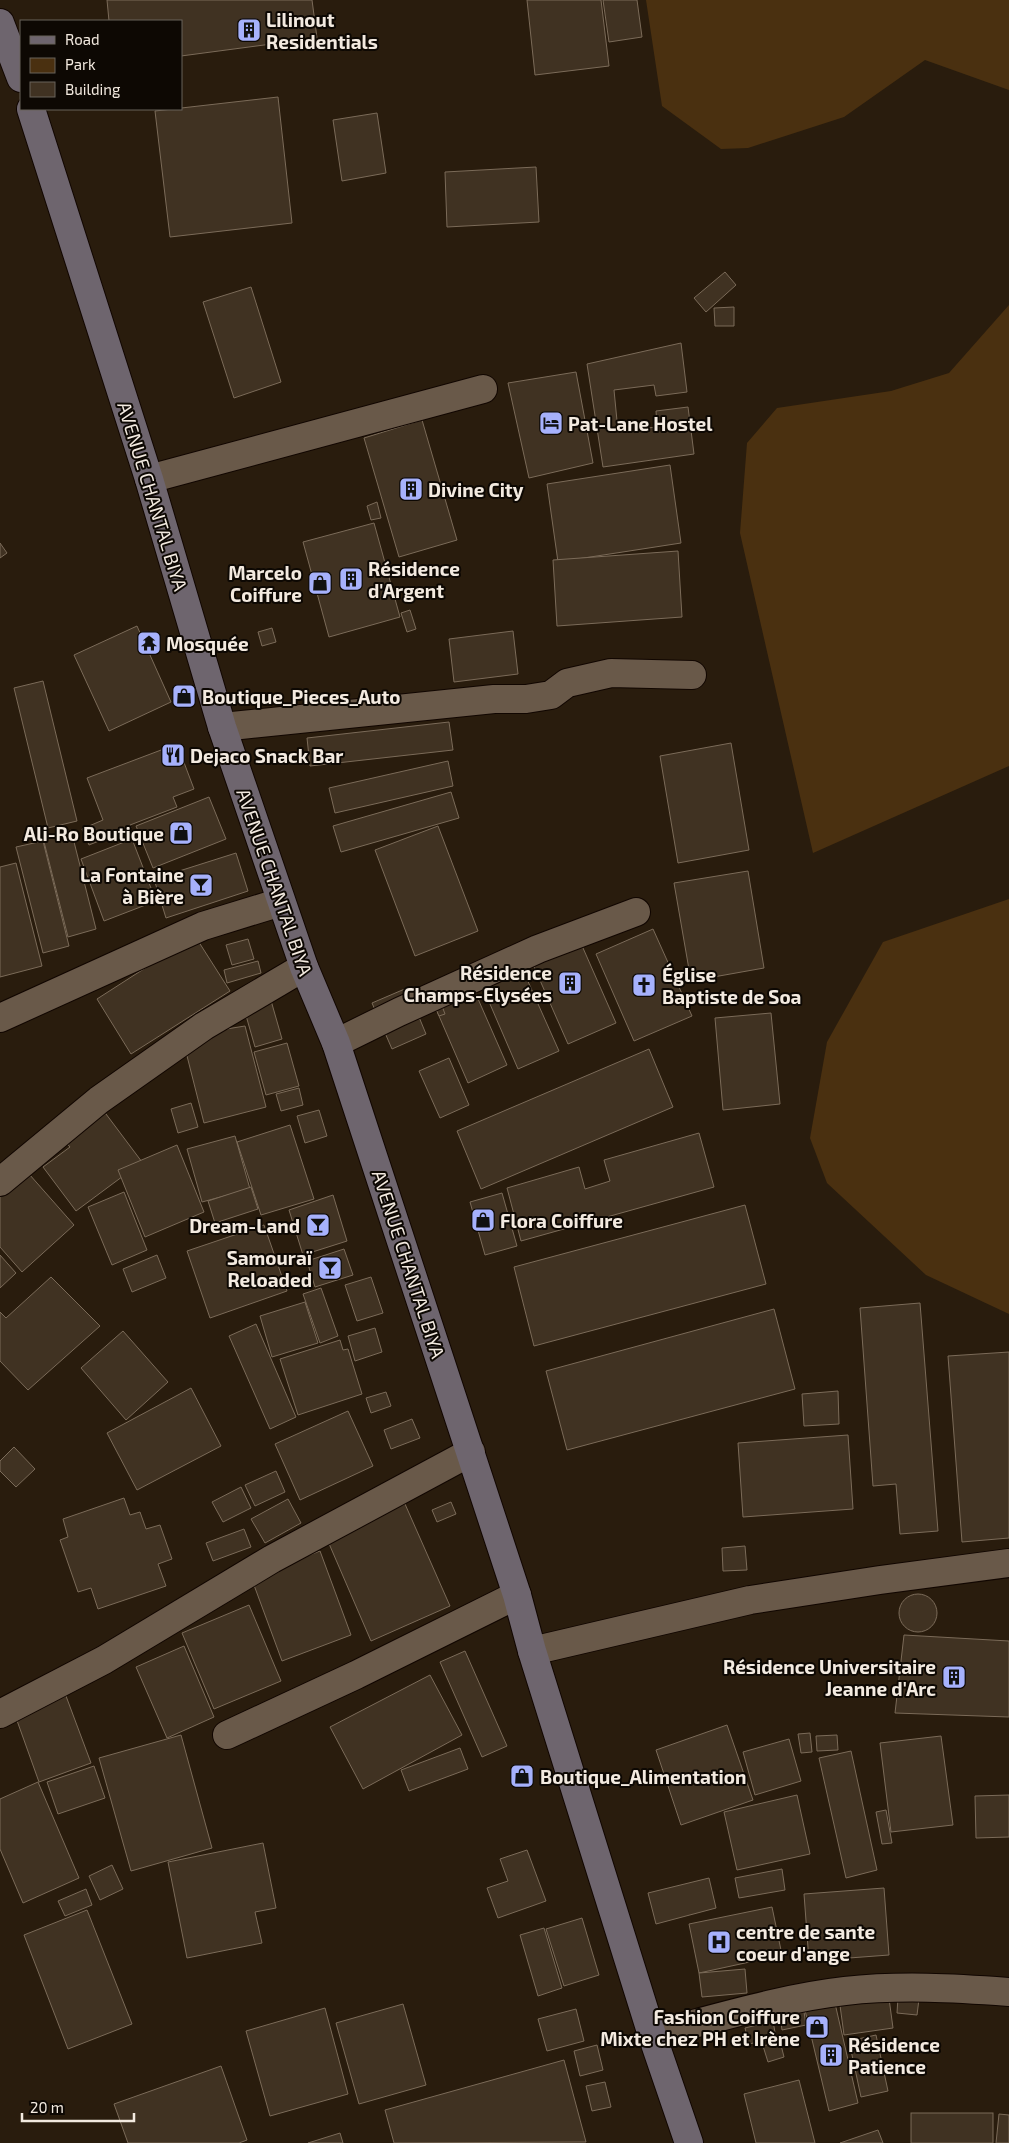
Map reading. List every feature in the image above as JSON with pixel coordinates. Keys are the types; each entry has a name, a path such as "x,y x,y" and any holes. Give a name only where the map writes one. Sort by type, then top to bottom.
{"main road":[{"path":"0,23 20,75"},
{"name":"AVENUE CHANTAL BIYA","path":"31,110 149,479 222,727 304,967 336,1044 471,1452 517,1595 532,1651 652,2035 689,2143"}],"street":[{"path":"149,479 483,389"},
{"path":"222,727 494,699 526,699 551,695 567,683 611,673 692,675"},
{"path":"0,1018 203,926 281,902"},
{"path":"336,1044 399,1012 538,949 636,912"},
{"path":"0,1182 99,1100 204,1026 304,967"},
{"path":"0,1714 104,1660 272,1559 471,1452"},
{"path":"532,1651 750,1600 1009,1563"},
{"path":"227,1735 356,1675 517,1595"},
{"path":"652,2035 750,2009 844,1991 937,1987 1009,1992"}],"green space":[{"path":"646,0 1009,0 1009,90 925,60 844,117 748,148 721,149 662,106"},
{"path":"1009,305 1009,766 813,853 740,533 747,443 777,408 891,391 949,373"},
{"path":"1009,899 1009,1314 926,1275 827,1183 810,1138 827,1042 883,942"}],"building":[{"name":"Lilinout Residentials","path":"107,0 312,0 317,38 182,56 182,20 109,20"},
{"path":"527,0 601,0 609,66 535,75"},
{"path":"603,0 637,0 642,37 609,42"},
{"path":"278,97 292,223 170,237 155,111 182,110 182,108"},
{"path":"377,113 386,173 342,181 333,120"},
{"path":"536,167 539,222 447,227 445,172"},
{"path":"725,272 736,285 706,312 694,298"},
{"path":"251,287 281,382 234,398 203,302"},
{"path":"734,307 734,326 715,326 714,308"},
{"path":"681,343 687,392 656,396 654,385 614,390 618,431 657,427 656,411 688,407 694,454 603,467 587,364"},
{"name":"Pat-Lane Hostel","path":"576,372 593,463 529,478 508,383"},
{"name":"Divine City","path":"422,420 457,540 399,557 364,438"},
{"path":"670,465 681,543 558,562 547,484"},
{"path":"377,502 381,518 371,520 367,506"},
{"name":"Résidence d'Argent","path":"374,523 400,617 329,637 303,542"},
{"path":"0,543 7,553 0,558"},
{"path":"678,551 682,617 557,626 553,560"},
{"path":"410,610 416,629 407,632 401,613"},
{"path":"137,626 171,702 109,731 74,655"},
{"path":"272,628 276,642 262,646 258,632"},
{"path":"513,631 518,674 454,682 449,639"},
{"path":"43,681 77,821 48,828 14,688"},
{"path":"449,722 453,750 310,766 307,738"},
{"path":"731,743 749,850 678,863 660,756"},
{"path":"177,744 194,789 173,797 177,807 130,825 131,828 89,845 82,829 103,820 87,778"},
{"path":"448,761 453,786 335,813 329,788"},
{"path":"451,792 459,818 341,852 333,826"},
{"name":"Ali-Ro Boutique","path":"209,797 226,839 153,868 136,826"},
{"path":"438,826 478,931 415,956 375,850"},
{"path":"71,830 96,929 68,937 43,838"},
{"path":"132,839 156,901 104,921 81,859"},
{"path":"43,841 69,946 43,953 16,847"},
{"name":"La Fontaine à Bière","path":"236,853 248,891 166,918 154,879"},
{"path":"16,863 42,966 0,977 0,867"},
{"path":"748,871 764,968 691,981 674,883"},
{"name":"Résidence Champs-Elysées","path":"572,923 616,1023 568,1044 524,944"},
{"name":"Église Baptiste de Soa","path":"653,929 692,1016 634,1041 596,954"},
{"path":"195,936 230,991 131,1054 97,999"},
{"path":"248,939 254,959 232,965 226,945"},
{"path":"514,950 559,1051 518,1069 474,967"},
{"path":"258,961 261,973 227,983 224,970"},
{"path":"407,988 426,1034 392,1049 372,1003"},
{"path":"475,992 507,1065 468,1083 436,1009"},
{"path":"270,997 282,1039 255,1047 243,1005"},
{"path":"442,1006 445,1014 439,1016 436,1009"},
{"path":"771,1013 780,1104 723,1110 715,1018"},
{"path":"245,1026 266,1107 204,1123 186,1052 214,1031"},
{"path":"287,1043 299,1086 266,1095 254,1052"},
{"path":"649,1049 673,1107 481,1189 457,1131"},
{"path":"449,1058 469,1105 440,1118 419,1071"},
{"path":"299,1088 303,1105 281,1111 276,1094"},
{"path":"191,1103 198,1127 178,1133 171,1109"},
{"path":"103,1110 142,1162 76,1211 43,1167 70,1147 63,1139"},
{"path":"319,1110 327,1136 305,1143 297,1116"},
{"path":"290,1125 314,1199 261,1215 237,1142"},
{"path":"699,1133 714,1187 521,1241 507,1188 579,1167 585,1189 610,1181 604,1160"},
{"path":"235,1136 250,1189 202,1202 187,1149"},
{"path":"177,1145 204,1212 145,1237 118,1170"},
{"path":"22,1166 74,1225 22,1272 0,1247 0,1186"},
{"path":"251,1187 258,1209 215,1223 208,1201"},
{"path":"124,1192 147,1250 112,1265 88,1207"},
{"path":"502,1193 517,1246 485,1255 470,1202"},
{"name":"Dream-Land","path":"333,1195 347,1241 303,1255 289,1210"},
{"path":"745,1205 766,1284 534,1346 514,1267"},
{"path":"264,1225 287,1291 210,1318 187,1251"},
{"name":"Samouraï Reloaded","path":"344,1249 353,1275 315,1287 307,1261"},
{"path":"0,1255 16,1273 0,1288"},
{"path":"157,1255 166,1278 132,1292 123,1269"},
{"path":"51,1277 100,1326 28,1390 0,1361 0,1312 6,1318"},
{"path":"371,1277 383,1313 357,1321 345,1285"},
{"path":"321,1288 338,1336 320,1343 303,1294"},
{"path":"305,1302 318,1343 272,1357 260,1316"},
{"path":"920,1303 938,1531 900,1534 896,1484 873,1486 860,1308"},
{"path":"774,1309 795,1389 567,1450 546,1371"},
{"path":"256,1324 296,1417 270,1429 229,1336"},
{"path":"375,1328 382,1352 355,1361 348,1336"},
{"path":"123,1331 168,1382 126,1420 81,1368"},
{"path":"340,1340 343,1350 348,1349 362,1394 298,1415 280,1359"},
{"path":"1009,1352 1009,1538 962,1542 948,1356"},
{"path":"191,1388 221,1446 137,1490 107,1433"},
{"path":"838,1391 839,1424 804,1426 802,1394"},
{"path":"386,1392 391,1406 371,1413 366,1398"},
{"path":"348,1411 373,1466 300,1500 275,1444"},
{"path":"412,1419 420,1438 391,1449 384,1430"},
{"path":"848,1435 853,1509 743,1517 738,1443"},
{"path":"14,1447 35,1469 16,1487 0,1471 0,1461"},
{"path":"276,1471 285,1492 255,1506 245,1485"},
{"path":"241,1487 251,1508 223,1522 212,1502"},
{"path":"124,1498 130,1515 140,1512 146,1529 160,1525 172,1559 158,1564 166,1586 98,1609 91,1588 78,1592 60,1540 68,1537 63,1519"},
{"path":"288,1499 301,1523 265,1543 251,1519"},
{"path":"451,1502 456,1514 437,1522 432,1510"},
{"path":"405,1504 450,1606 371,1641 327,1539"},
{"path":"244,1529 251,1547 213,1561 206,1543"},
{"path":"745,1546 747,1570 723,1571 722,1548"},
{"path":"320,1551 351,1635 282,1661 251,1577"},
{"path":"918,1594 931,1600 937,1613 931,1626 918,1632 905,1626 899,1613 905,1600"},
{"path":"249,1605 281,1681 214,1709 182,1633"},
{"name":"Résidence Universitaire Jeanne d'Arc","path":"904,1635 1009,1641 1009,1717 895,1713"},
{"path":"184,1646 214,1717 167,1738 136,1667"},
{"path":"465,1651 507,1746 482,1757 440,1662"},
{"path":"430,1675 462,1735 363,1789 330,1727"},
{"path":"66,1696 91,1763 39,1782 15,1715"},
{"path":"727,1725 753,1800 681,1825 656,1750"},
{"path":"810,1733 812,1752 801,1753 798,1734"},
{"path":"181,1735 212,1848 131,1871 99,1758"},
{"path":"837,1735 838,1750 817,1751 816,1736"},
{"path":"941,1736 953,1825 891,1832 880,1743"},
{"path":"789,1739 801,1781 755,1795 743,1752"},
{"path":"460,1748 468,1769 409,1791 401,1770"},
{"path":"851,1751 877,1870 846,1878 819,1758"},
{"path":"94,1766 105,1798 58,1814 47,1782"},
{"path":"38,1782 79,1878 23,1903 0,1849 0,1799"},
{"path":"797,1795 810,1854 737,1870 724,1812"},
{"path":"1009,1795 1009,1837 976,1838 975,1796"},
{"path":"886,1810 892,1843 882,1844 876,1812"},
{"path":"263,1843 276,1908 255,1912 262,1943 187,1958 168,1862"},
{"path":"527,1850 546,1901 498,1918 487,1888 508,1881 500,1859"},
{"path":"112,1865 123,1889 100,1900 89,1876"},
{"path":"782,1869 785,1890 739,1898 735,1878"},
{"path":"709,1878 716,1908 656,1924 648,1893"},
{"path":"884,1888 889,1955 809,1961 804,1894"},
{"path":"86,1889 92,1905 65,1916 58,1901"},
{"path":"772,1907 782,1955 699,1973 689,1924"},
{"path":"87,1910 132,2024 68,2049 24,1935"},
{"path":"582,1918 599,1975 564,1986 546,1929"},
{"path":"544,1928 562,1988 538,1996 520,1935"},
{"path":"745,1969 747,1993 702,1997 699,1973"},
{"path":"888,1991 893,2028 844,2035 839,1998"},
{"path":"898,1997 919,1999 917,2015 897,2013"},
{"name":"Résidence Patience","path":"834,1999 858,2103 829,2111 804,2006"},
{"path":"403,2004 426,2085 359,2104 336,2023"},
{"path":"803,2005 806,2025 782,2030 779,2008"},
{"path":"325,2008 348,2094 270,2116 246,2031"},
{"path":"576,2009 584,2041 547,2051 538,2019"},
{"path":"773,2021 776,2038 749,2044 745,2028"},
{"path":"876,2035 888,2091 861,2097 849,2041"},
{"path":"780,2041 784,2057 768,2062 763,2046"},
{"path":"597,2045 603,2070 580,2076 574,2051"},
{"path":"564,2060 586,2142 394,2143 385,2110"},
{"path":"221,2066 247,2140 239,2143 128,2143 114,2104"},
{"path":"799,2080 815,2143 756,2143 744,2094"},
{"path":"605,2082 611,2107 592,2111 586,2086"},
{"path":"911,2113 993,2113 993,2143 911,2143"},
{"path":"999,2114 1009,2115 1009,2143 996,2143"},
{"path":"878,2130 883,2143 840,2143"},
{"path":"340,2133 343,2143 308,2143"}],"place":[{"name":"Lilinout Residentials","path":"249,30"},
{"name":"Pat-Lane Hostel","path":"551,423"},
{"name":"Divine City","path":"411,489"},
{"name":"Résidence d'Argent","path":"351,579"},
{"name":"Marcelo Coiffure","path":"320,583"},
{"name":"Mosquée","path":"149,643"},
{"name":"Boutique_Pieces_Auto","path":"184,696"},
{"name":"Dejaco Snack Bar","path":"173,755"},
{"name":"Ali-Ro Boutique","path":"181,833"},
{"name":"La Fontaine à Bière","path":"201,885"},
{"name":"Résidence Champs-Elysées","path":"570,983"},
{"name":"Église Baptiste de Soa","path":"644,985"},
{"name":"Flora Coiffure","path":"483,1220"},
{"name":"Dream-Land","path":"318,1225"},
{"name":"Samouraï Reloaded","path":"330,1268"},
{"name":"Résidence Universitaire Jeanne d'Arc","path":"954,1677"},
{"name":"Boutique_Alimentation","path":"522,1776"},
{"name":"centre de sante coeur d'ange","path":"719,1942"},
{"name":"Fashion Coiffure Mixte chez PH et Irène","path":"817,2027"},
{"name":"Résidence Patience","path":"831,2055"}]}
